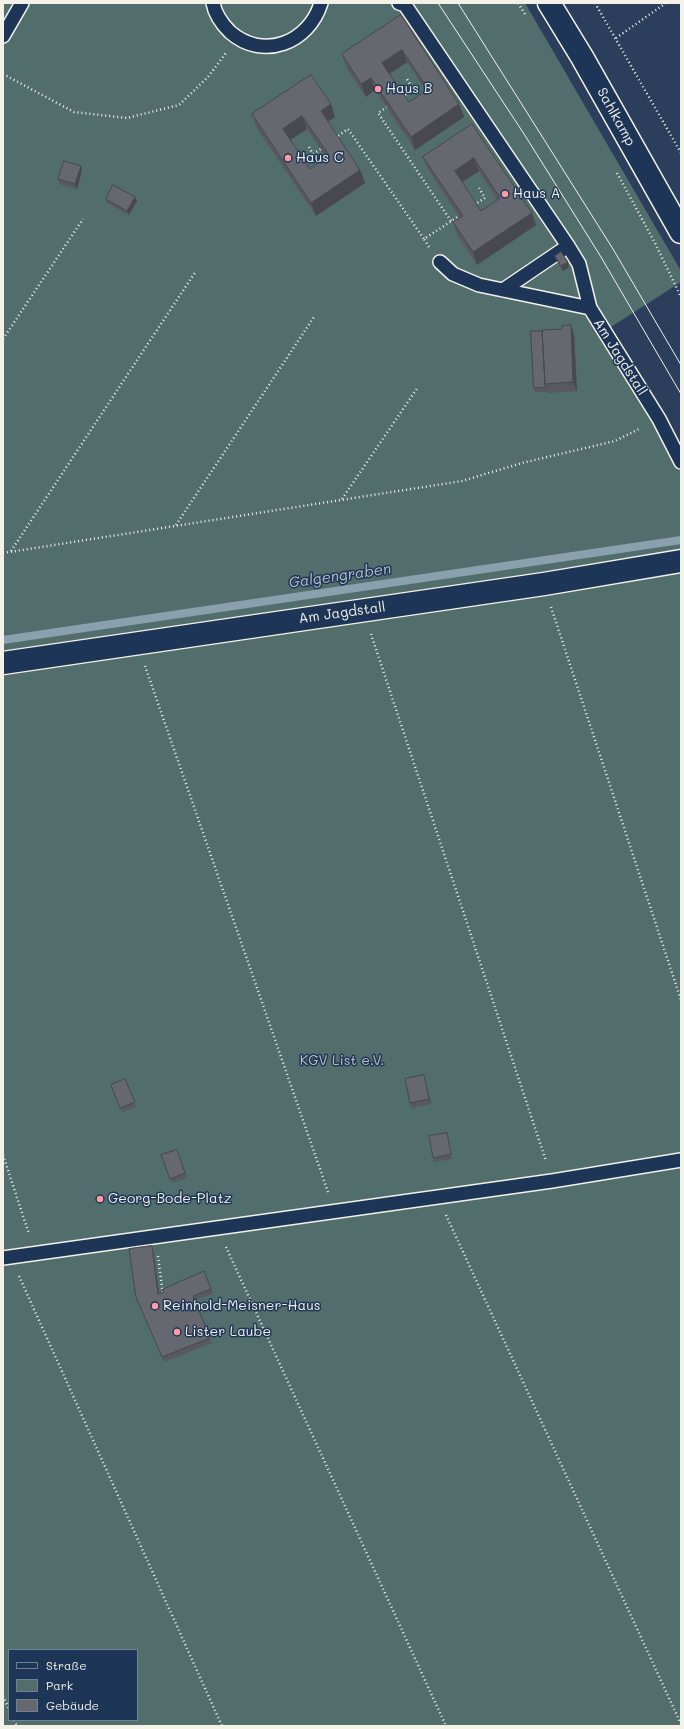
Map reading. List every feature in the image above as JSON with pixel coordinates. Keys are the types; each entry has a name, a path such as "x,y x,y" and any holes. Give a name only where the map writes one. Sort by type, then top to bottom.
{"street":[{"name":"Sahlkamp","path":"549,3 582,57 680,229"},
{"name":"Am Jagdstall","path":"3,663 141,641 544,584 681,562"}],"lane":[{"path":"3,36 22,3"},
{"path":"213,3 223,25 237,38 254,45 267,46 292,41 307,29 317,14 320,3"},
{"path":"399,3 405,5 568,246 579,264 590,308"},
{"path":"503,290 568,246"},
{"name":"Am Jagdstall","path":"440,262 453,274 479,285 590,308 660,419 681,462"},
{"path":"7,1258 552,1181 681,1160"}],"path":[{"path":"518,3 526,16"},
{"path":"595,3 681,153"},
{"path":"616,38 666,3"},
{"path":"3,74 74,112 127,118 179,105 208,77 237,38"},
{"path":"402,97 413,89 407,80"},
{"path":"387,107 378,113 451,221"},
{"path":"335,138 348,129 440,262"},
{"path":"309,147 313,154 321,149"},
{"path":"614,168 655,243 681,297"},
{"path":"474,205 485,198 478,188"},
{"path":"424,240 459,216"},
{"path":"3,338 83,219"},
{"path":"10,552 196,271"},
{"path":"176,526 314,317"},
{"path":"342,500 418,387"},
{"path":"3,553 462,481 522,463 615,441 660,419"},
{"path":"544,584 548,600 681,1000"},
{"path":"366,610 370,629 552,1181"},
{"path":"141,641 145,665 335,1211"},
{"path":"3,1156 35,1254"},
{"path":"440,1196 446,1214 681,1724"},
{"path":"218,1228 446,1726"},
{"path":"155,1237 163,1298"},
{"path":"7,1258 222,1726"},
{"path":"3,1696 8,1708"}],"green space":[{"name":"KGV List e.V.","path":"3,3 525,3 681,271 681,282 600,334 657,421 681,473 681,1726 3,1726"}],"building":[{"name":"Haus B","path":"401,15 459,104 411,137 371,78 361,84 342,54","holes":["402,50 428,89 409,102 382,63"]},
{"name":"Haus C","path":"311,75 331,104 321,111 360,170 311,203 252,114","holes":["302,116 329,155 310,169 283,129"]},
{"name":"Haus A","path":"472,124 532,213 473,252 453,222 463,216 423,157","holes":["474,158 500,198 481,211 455,171"]},
{"path":"64,161 81,166 75,184 58,179"},
{"path":"113,185 135,197 127,211 106,199"},
{"path":"561,252 568,262 561,266 555,256"},
{"path":"571,325 573,382 545,384 542,330 562,329 562,326"},
{"path":"531,331 542,331 546,387 534,388"},
{"path":"424,1075 429,1099 410,1103 405,1079"},
{"path":"125,1079 135,1102 120,1108 111,1085"},
{"path":"447,1133 451,1154 433,1158 429,1136"},
{"path":"177,1150 185,1173 170,1179 161,1155"},
{"name":"Reinhold-Meisner-Haus","path":"152,1246 158,1294 164,1292 163,1289 204,1271 211,1289 193,1296 210,1338 162,1357 136,1297 129,1249"}],"waterway":[{"name":"Galgengraben","path":"3,640 681,540"}],"tram line":[{"path":"438,3 526,137 601,257 681,394"},
{"path":"458,3 613,249 681,365"}],"place":[{"name":"Haus B","path":"378,89"},
{"name":"Haus C","path":"288,158"},
{"name":"Haus A","path":"505,194"},
{"name":"Georg-Bode-Platz","path":"100,1199"},
{"name":"Reinhold-Meisner-Haus","path":"155,1306"},
{"name":"Lister Laube","path":"177,1332"}]}
